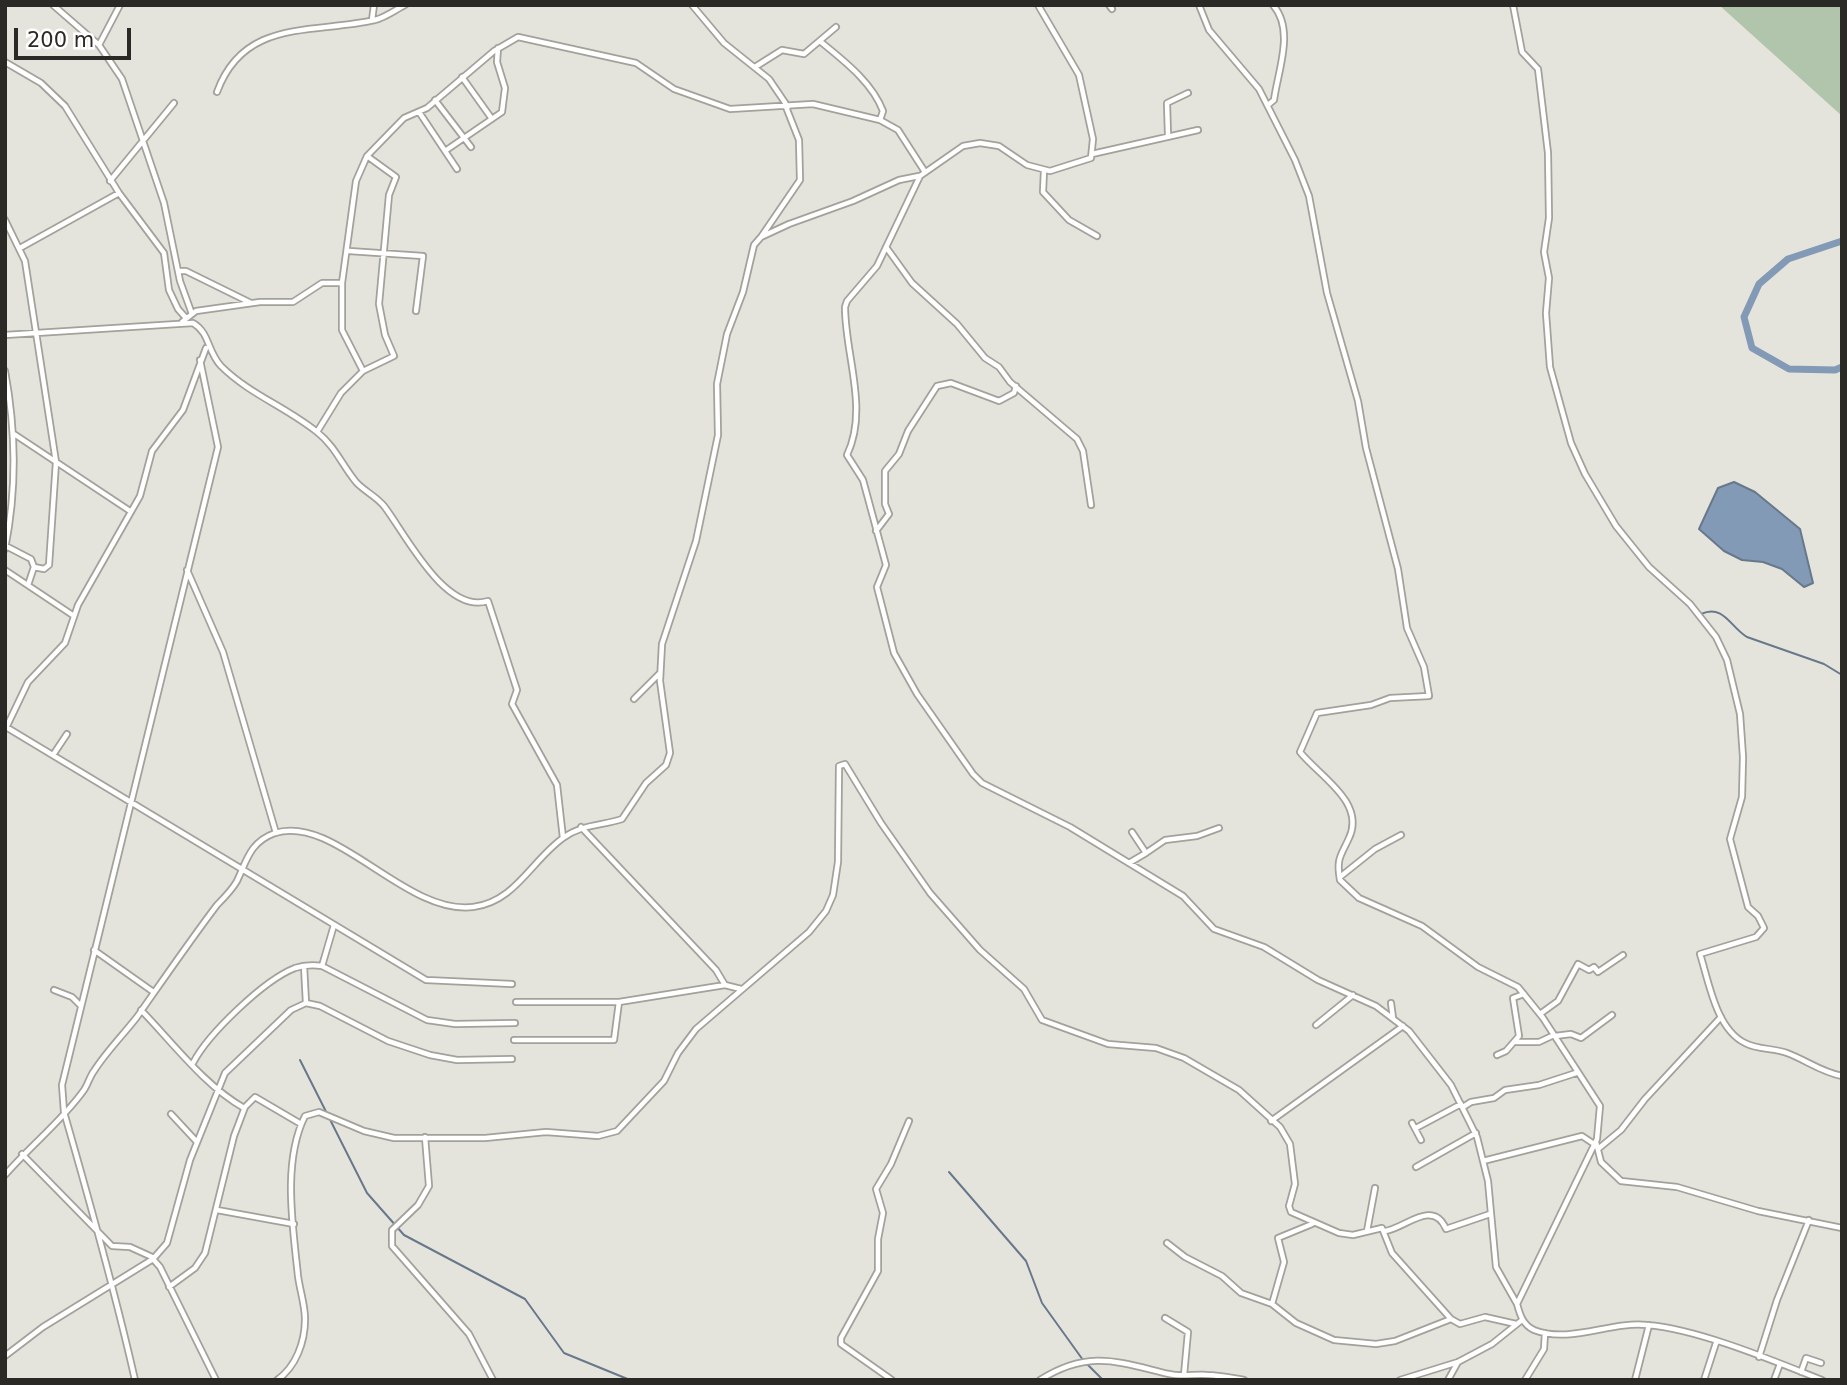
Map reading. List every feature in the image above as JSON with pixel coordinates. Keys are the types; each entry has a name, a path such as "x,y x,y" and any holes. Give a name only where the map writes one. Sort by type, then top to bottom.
{"street":[{"path":"53,5 99,45 122,79 167,216 178,271 192,314"},
{"path":"99,45 120,5"},
{"path":"372,20 374,5"},
{"path":"217,92 232,60 248,47 299,28 372,20 405,5"},
{"path":"5,1175 84,1090 94,1070 141,1010 152,991 237,882 255,844 276,833 306,832 332,844 421,896 438,903 472,907 498,900 516,887 563,838 582,827 622,819 646,783 666,765 670,753 659,674 663,636 701,520 718,435 717,384 727,334 743,292 751,251 800,180 799,141 787,107 775,86 724,43 692,5"},
{"path":"761,237 899,180 922,174 963,146 999,146 1027,165 1044,170 1086,162 1092,154 1093,139 1079,75 1038,5"},
{"path":"1199,5 1209,30 1259,89 1309,196 1327,293 1358,401 1366,448 1398,569 1407,628 1424,667 1429,696 1390,698 1371,705 1324,710 1313,718 1300,752 1343,797 1352,814 1350,836 1340,852 1340,877 1359,898 1422,926 1478,967 1525,994 1600,1106 1595,1143 1517,1304"},
{"path":"1273,5 1282,15"},
{"path":"1268,105 1274,100 1279,68 1284,29 1282,5"},
{"path":"1513,5 1522,52 1538,69 1550,180 1549,218 1544,251 1549,278 1546,345 1571,443 1585,474 1628,542 1690,604 1716,637 1730,667 1740,714 1744,785 1730,839 1748,907 1758,916 1765,928 1756,936 1700,954 1721,1017 1727,1028 1745,1044 1781,1051 1816,1069 1842,1076"},
{"path":"754,67 762,65 778,52 790,50 804,54 836,27"},
{"path":"363,372 342,330 342,284 349,251 356,181 367,156 404,118 419,112 498,47 518,37 636,63 674,89 730,109 813,104 880,120 898,130 922,174"},
{"path":"821,42 852,68 880,101 883,111 880,120"},
{"path":"445,151 502,112 505,88 497,62 498,47"},
{"path":"5,62 41,83 60,100 110,181 164,253 169,290 184,320"},
{"path":"462,77 492,120"},
{"path":"1168,135 1167,103 1188,93"},
{"path":"435,100 471,147"},
{"path":"110,181 174,103"},
{"path":"419,112 457,169"},
{"path":"1092,154 1198,130"},
{"path":"317,432 341,393 363,372 394,356 379,304 386,254 389,195 396,177 367,156"},
{"path":"1044,170 1043,192 1069,220 1097,236"},
{"path":"922,174 873,272 847,301 845,307 854,372 855,425 847,455 863,480 886,565 877,587 894,653 917,694 973,774 982,783 1070,827 1183,896 1214,929 1264,947 1318,980 1353,995 1403,1026 1442,1071 1476,1133 1483,1161 1496,1267 1517,1304 1522,1320 1534,1329 1545,1332 1583,1332 1649,1325 1716,1343 1822,1380"},
{"path":"20,247 119,193"},
{"path":"5,220 20,247 38,333 56,463 49,565 44,569 34,568"},
{"path":"886,247 912,283 957,324 985,358 999,367 1016,386 1077,439 1083,451 1091,505"},
{"path":"349,251 423,256 416,311"},
{"path":"178,271 202,278 251,303"},
{"path":"184,320 192,314 251,303 293,302 322,283 342,284"},
{"path":"5,335 184,320 197,324 206,336 211,355 244,387 317,432 336,451 356,482 386,508 432,573 466,601 488,601 517,690 512,704 557,785 563,838"},
{"path":"208,345 183,410 155,444 140,496 74,616 65,642 28,682 6,728 426,980 512,984"},
{"path":"135,1380 64,1112 62,1084 218,447 200,360"},
{"path":"5,371 14,434 14,487 6,548 31,559 34,568 28,585"},
{"path":"876,531 889,514 885,499 885,471 899,454 908,431 937,386 951,383 999,401 1014,393 1016,386"},
{"path":"14,434 130,511"},
{"path":"187,569 223,652 276,833"},
{"path":"5,570 74,616"},
{"path":"635,699 659,674"},
{"path":"54,755 67,734"},
{"path":"277,1380 292,1366 298,1354 305,1319 294,1224 293,1157 305,1116 319,1112 378,1135 394,1138 474,1139 546,1132 598,1136 617,1131 664,1081 678,1053 696,1029 809,932 830,903 840,837 841,795 837,774 839,766 845,764 881,823 930,893 980,950 1024,989 1042,1020 1108,1044 1156,1048 1192,1062 1239,1090 1270,1121 1280,1127 1290,1144 1295,1184 1290,1210 1312,1224 1346,1235 1379,1228 1385,1231 1401,1228 1411,1219 1426,1214 1439,1220 1446,1229 1490,1214"},
{"path":"582,827 716,970 725,985"},
{"path":"1129,863 1165,840 1197,836 1219,828"},
{"path":"1132,832 1146,853"},
{"path":"1340,877 1375,849 1401,835"},
{"path":"323,966 334,925"},
{"path":"94,950 152,991"},
{"path":"1540,1014 1558,1001 1578,964 1589,971 1596,968 1598,972 1623,955"},
{"path":"304,966 306,1003"},
{"path":"193,1063 202,1045 235,1012 288,972 304,966 323,966 427,1020 455,1024 514,1023"},
{"path":"516,1002 619,1002 725,985 741,989"},
{"path":"54,990 72,997 81,1006"},
{"path":"1516,1042 1519,1030 1513,998 1518,994 1525,994"},
{"path":"1317,1025 1353,995"},
{"path":"514,1040 614,1040 619,1002"},
{"path":"5,1356 43,1327 153,1258 167,1243 197,1143 230,1067 290,1010 306,1003 329,1009 388,1041 430,1055 457,1060 512,1059"},
{"path":"1391,1003 1393,1018"},
{"path":"141,1010 219,1091 245,1107"},
{"path":"1497,1055 1516,1042 1539,1042 1554,1035 1571,1034 1581,1038 1612,1015"},
{"path":"1598,1149 1620,1130 1721,1017"},
{"path":"1270,1121 1403,1026"},
{"path":"1421,1140 1414,1126 1471,1102 1494,1098 1505,1090 1539,1085 1576,1073"},
{"path":"169,1287 202,1260 234,1136 245,1107 255,1097 301,1124"},
{"path":"172,1114 197,1143"},
{"path":"892,1380 848,1352 841,1344 841,1338 878,1272 878,1239 883,1213 876,1189 891,1164 908,1121"},
{"path":"1416,1167 1476,1133"},
{"path":"1483,1161 1582,1136 1595,1143 1601,1162 1621,1181 1677,1187 1758,1211 1842,1228"},
{"path":"425,1137 429,1186 418,1205 392,1230 392,1246 469,1334 493,1380"},
{"path":"22,1154 111,1246 130,1247 153,1258 216,1380"},
{"path":"1367,1231 1375,1188"},
{"path":"217,1210 294,1224"},
{"path":"1759,1357 1777,1300 1809,1220"},
{"path":"1272,1304 1284,1262 1278,1238 1312,1224"},
{"path":"1385,1231 1392,1253 1451,1319 1460,1324 1485,1317 1516,1324"},
{"path":"1167,1243 1185,1257 1222,1276 1241,1293 1272,1304 1296,1323 1319,1335 1347,1343 1395,1342 1451,1319"},
{"path":"1165,1318 1188,1332 1184,1375"},
{"path":"1400,1380 1458,1362 1492,1344 1522,1320"},
{"path":"1634,1380 1649,1325"},
{"path":"1525,1380 1544,1349 1545,1332"},
{"path":"1704,1380 1716,1343"},
{"path":"1801,1371 1806,1358 1821,1363"},
{"path":"1040,1380 1059,1368 1083,1360 1147,1367 1179,1380"},
{"path":"1448,1380 1458,1362"},
{"path":"1774,1380 1780,1364"},
{"path":"1171,1375 1244,1380"}],"green space":[{"path":"1719,5 1842,5 1842,116"}],"water":[{"path":"1734,482 1755,492 1800,529 1813,583 1804,587 1782,569 1763,562 1742,560 1724,551 1699,529 1718,488"}],"waterway":[{"path":"1842,241 1788,259 1759,284 1744,317 1752,348 1789,369 1835,370 1842,367"},
{"path":"1701,614 1721,614 1747,637 1824,664 1842,675"},
{"path":"300,1060 367,1193 404,1235 525,1299 564,1353 630,1380"},
{"path":"949,1172 1026,1261 1042,1303 1083,1360"},
{"path":"1087,1364 1103,1380"}]}
